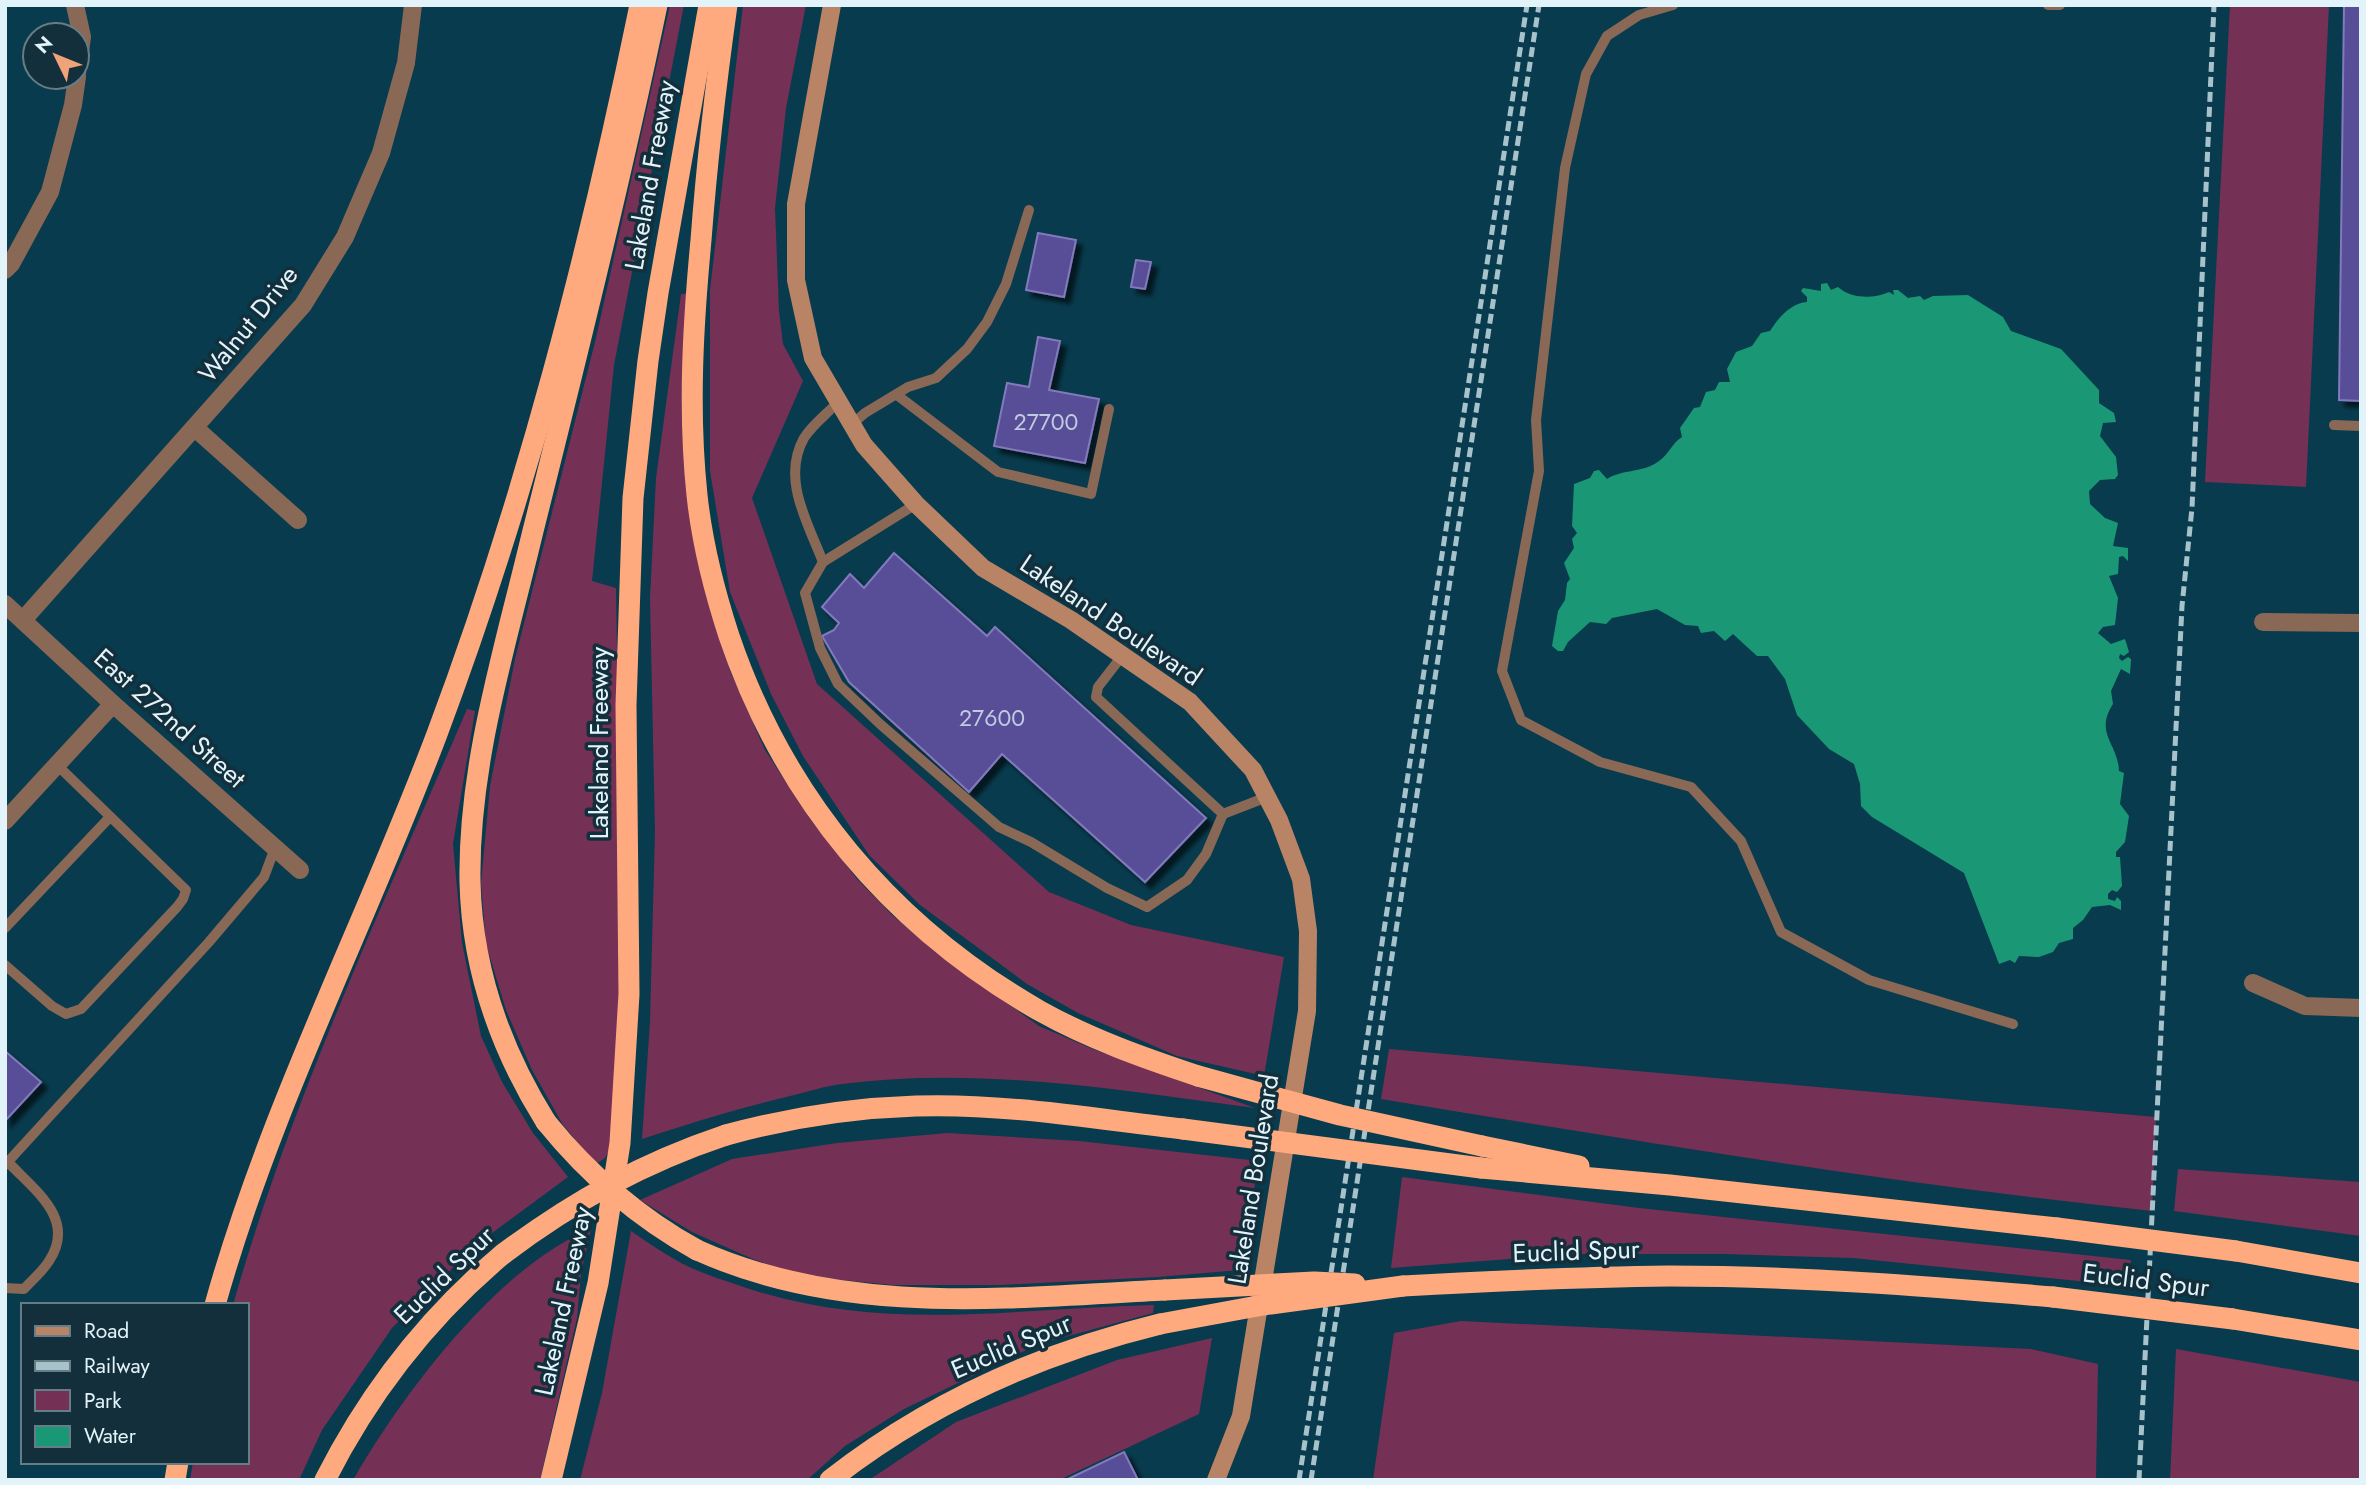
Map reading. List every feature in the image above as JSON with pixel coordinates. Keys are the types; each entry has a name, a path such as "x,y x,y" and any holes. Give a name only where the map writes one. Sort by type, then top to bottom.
{"highway":[{"name":"Lakeland Freeway","path":"216,1303 237,1231 273,1135 435,739 504,544 568,322 640,5"},
{"path":"657,5 606,238 493,699 475,807 470,881 472,915 484,982 515,1069 547,1122 586,1169 608,1189 654,1225 697,1250 783,1280 825,1290 882,1297 1000,1298 1314,1282 1403,1286"},
{"name":"Lakeland Freeway","path":"551,1480 598,1283 620,1143 629,994 626,705 633,498 658,293 709,5"},
{"path":"727,5 701,236 691,373 691,419 697,499 703,540 724,618 753,697 789,770 810,804 846,849 914,919 982,973 1042,1012 1112,1045 1198,1076 1340,1115 1670,1185"},
{"name":"Euclid Spur","path":"325,1480 355,1424 399,1360 448,1303 503,1254 558,1215 610,1183 665,1157 726,1135 810,1117 918,1106 1023,1111 1481,1168 1670,1185 2057,1228 2236,1251 2361,1273"},
{"name":"Euclid Spur","path":"830,1480 897,1433 989,1382 1066,1351 1160,1324 1403,1286 1602,1277 1743,1278 1884,1284 2053,1297 2232,1319 2361,1340"}],"street":[{"name":"Walnut Drive","path":"23,620 303,305 345,237 381,153 406,63 413,5"},
{"name":"Lakeland Boulevard","path":"832,5 796,204 796,280 813,358 864,446 916,505 983,568 1071,620 1190,702 1253,771 1279,820 1301,879 1308,931 1307,1011 1241,1416 1216,1480"},
{"path":"5,270 11,264 50,192 75,91"},
{"path":"195,428 298,520"},
{"name":"East 272nd Street","path":"5,604 300,870"},
{"path":"2263,622 2361,623"},
{"path":"5,821 113,704"},
{"path":"2253,983 2305,1006 2361,1008"}],"lane":[{"path":"1672,5 1639,15 1607,36 1586,74 1564,182 1536,420 1539,471 1502,671 1521,720 1600,762 1691,787 1741,841 1781,932 1869,980 2013,1024"},
{"path":"2048,5 2060,5"},
{"path":"851,425 865,413 908,387 936,378 967,349 987,322 1006,284 1029,210"},
{"path":"897,395 998,472 1091,494 1109,410"},
{"path":"823,562 798,499 793,471 804,437 838,402"},
{"path":"2334,425 2361,426"},
{"path":"916,505 823,562 805,593 820,648 838,684 999,827 1031,842 1107,888 1147,907 1187,880 1206,854 1223,814 1267,797"},
{"path":"1122,656 1098,687 1096,697 1223,814"},
{"path":"5,965 52,1006 66,1014 81,1009 183,900 186,890 57,765"},
{"path":"5,928 110,817"},
{"path":"5,1288 24,1289 50,1260 60,1236 55,1212 7,1163 209,942 264,877 275,848"}],"green space":[{"path":"670,5 684,5 614,365 592,581 616,588 622,977 612,1145 605,1158 596,1164 563,1125 532,1070 506,1010 486,944 481,883 490,786 515,659 596,338"},
{"path":"743,5 806,5 786,108 775,208 783,344 803,381 752,498 817,684 1049,892 1131,925 1284,957 1264,1076 1177,1056 1078,1013 1027,984 920,905 869,855 803,756 771,694 730,592 710,471 710,290"},
{"path":"2230,5 2329,5 2306,487 2205,482"},
{"path":"690,293 702,570 730,671 765,750 810,819 857,879 892,915 934,951 1039,1026 1095,1050 1255,1108 1049,1082 894,1079 823,1088 642,1139 650,1022 655,831 650,598 656,478 681,294"},
{"path":"467,709 475,711 453,844 462,943 481,1036 502,1082 533,1133 568,1177 476,1245 392,1328 322,1430 299,1480 190,1480 193,1464 248,1464 248,1303 234,1303 282,1153 371,930"},
{"path":"1389,1049 2156,1117 2152,1211 1862,1175 1381,1099"},
{"path":"947,1133 1079,1141 1259,1161 1240,1270 999,1285 893,1285 801,1276 753,1259 692,1232 640,1200 732,1159 837,1143"},
{"path":"2178,1169 2361,1182 2361,1236 2174,1211"},
{"path":"1402,1177 1639,1208 2131,1260 2127,1286 1853,1258 1724,1254 1577,1254 1391,1268"},
{"path":"591,1229 581,1273 577,1318 540,1480 353,1480 373,1446 425,1373 488,1302 521,1272 556,1247"},
{"path":"631,1231 681,1263 708,1275 788,1300 840,1309 943,1315 1154,1305 1153,1313 1039,1344 904,1409 845,1446 807,1480 580,1480 602,1393"},
{"path":"1461,1321 2031,1349 2098,1364 2096,1480 1373,1480 1394,1333"},
{"path":"1212,1338 1199,1414 1059,1480 869,1480 956,1422 1117,1360"},
{"path":"2176,1349 2361,1382 2361,1480 2170,1480"}],"water":[{"path":"1827,283 1831,290 1838,287 1849,294 1863,297 1889,292 1894,295 1893,290 1898,290 1908,298 1920,296 1924,300 1933,296 1968,295 2003,317 2011,331 2061,349 2099,390 2099,403 2114,413 2116,422 2103,423 2100,436 2116,457 2118,475 2115,479 2100,480 2089,491 2090,504 2105,518 2118,523 2113,546 2128,548 2128,561 2123,556 2119,557 2118,574 2109,576 2118,598 2115,625 2103,627 2098,633 2111,644 2125,639 2129,652 2124,656 2120,654 2119,658 2122,661 2128,657 2131,659 2130,674 2121,669 2111,691 2113,704 2106,723 2119,771 2124,773 2120,804 2129,816 2125,842 2116,852 2116,857 2120,857 2122,886 2117,892 2112,890 2108,894 2108,899 2115,901 2117,897 2121,901 2121,910 2110,905 2092,907 2073,928 2073,939 2059,943 2053,952 2039,957 2019,956 2015,963 2010,960 1999,964 1964,873 1872,817 1861,806 1860,784 1854,764 1829,749 1797,715 1785,679 1768,656 1757,656 1733,634 1725,641 1714,631 1701,633 1698,626 1685,625 1657,609 1612,618 1606,624 1590,622 1568,642 1563,651 1552,646 1558,611 1565,600 1570,579 1564,563 1574,548 1572,539 1577,533 1572,526 1574,484 1590,478 1594,471 1599,470 1607,479 1659,461 1682,437 1680,428 1694,408 1700,407 1706,392 1715,390 1719,382 1730,382 1727,369 1736,352 1752,346 1761,333 1770,331 1790,308 1807,302 1807,297 1801,291 1803,288 1821,291 1821,284"}],"building":[{"path":"2344,5 2361,5 2361,401 2339,400"},
{"path":"1038,233 1076,240 1064,297 1026,290"},
{"path":"1136,260 1151,262 1145,289 1131,287"},
{"path":"1038,337 1060,341 1049,390 1099,399 1085,463 994,446 1007,383 1029,387"},
{"path":"894,553 987,636 995,627 1206,818 1145,882 1002,754 969,792 849,682 822,636 834,630 839,623 822,607 850,574 864,588"},
{"path":"5,1051 41,1082 5,1121"},
{"path":"1124,1452 1138,1480 1066,1480"}],"railway":[{"path":"1299,1480 1527,5"},
{"path":"1311,1480 1539,5"},
{"path":"2139,1480 2182,606 2192,508 2214,5"}]}
